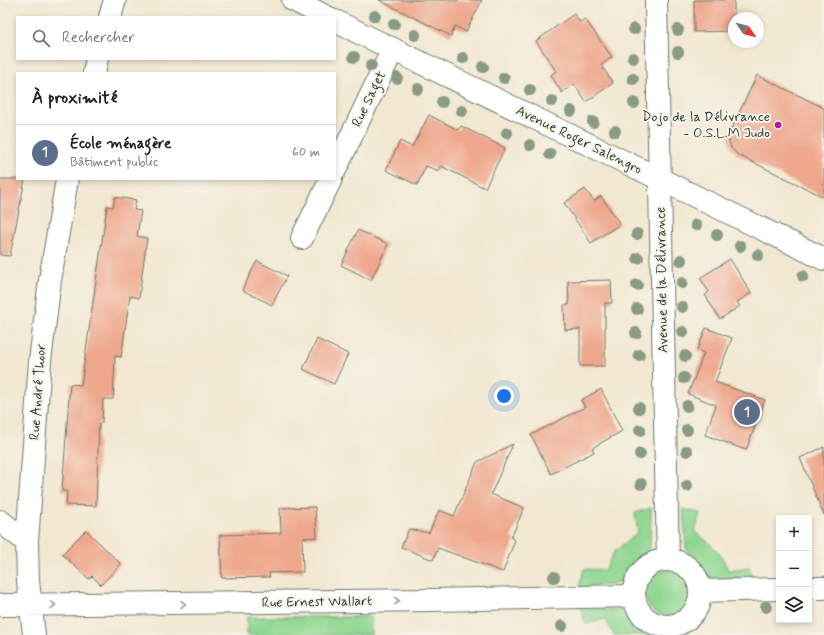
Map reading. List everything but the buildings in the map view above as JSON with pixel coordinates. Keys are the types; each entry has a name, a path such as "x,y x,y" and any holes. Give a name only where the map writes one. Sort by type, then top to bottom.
{"street":[{"path":"110,16 115,0"},
{"path":"293,0 326,16"},
{"name":"Avenue de la Délivrance","path":"656,0 668,560"},
{"name":"Avenue Roger Salengro","path":"336,21 824,259"},
{"name":"Rue Saget","path":"336,168 393,49"},
{"path":"94,72 97,60"},
{"name":"Rue André Thoor","path":"34,635 30,606 27,542 43,329 67,180"},
{"path":"302,238 330,180"},
{"path":"0,521 27,542"},
{"path":"668,560 678,561 687,566 698,581 700,591 699,603 694,613 685,621 663,631 640,613 634,596 635,584 643,570 657,561 668,560"},
{"path":"812,588 824,588"},
{"path":"700,591 771,589"},
{"name":"Rue Ernest Wallart","path":"0,605 30,606 634,596"}],"green space":[{"path":"651,508 650,545 647,552 626,577 619,582 610,585 579,587 584,569 605,570 614,552 638,532 635,513"},
{"path":"683,509 700,513 695,532 714,548 722,558 728,570 749,567 754,580 716,580 707,575 686,548"},
{"path":"663,570 673,570 681,574 687,580 691,588 691,598 687,606 681,612 673,616 663,616 655,612 649,606 645,598 645,588 649,580 655,574"},
{"path":"580,607 621,610 646,635 614,635 605,619 586,624"},
{"path":"247,617 371,617 371,635 247,635"}],"place":[{"name":"Dojo de la Délivrance - O.S.L.M Judo","path":"778,125"},
{"name":"École ménagère","path":"747,412"}]}
